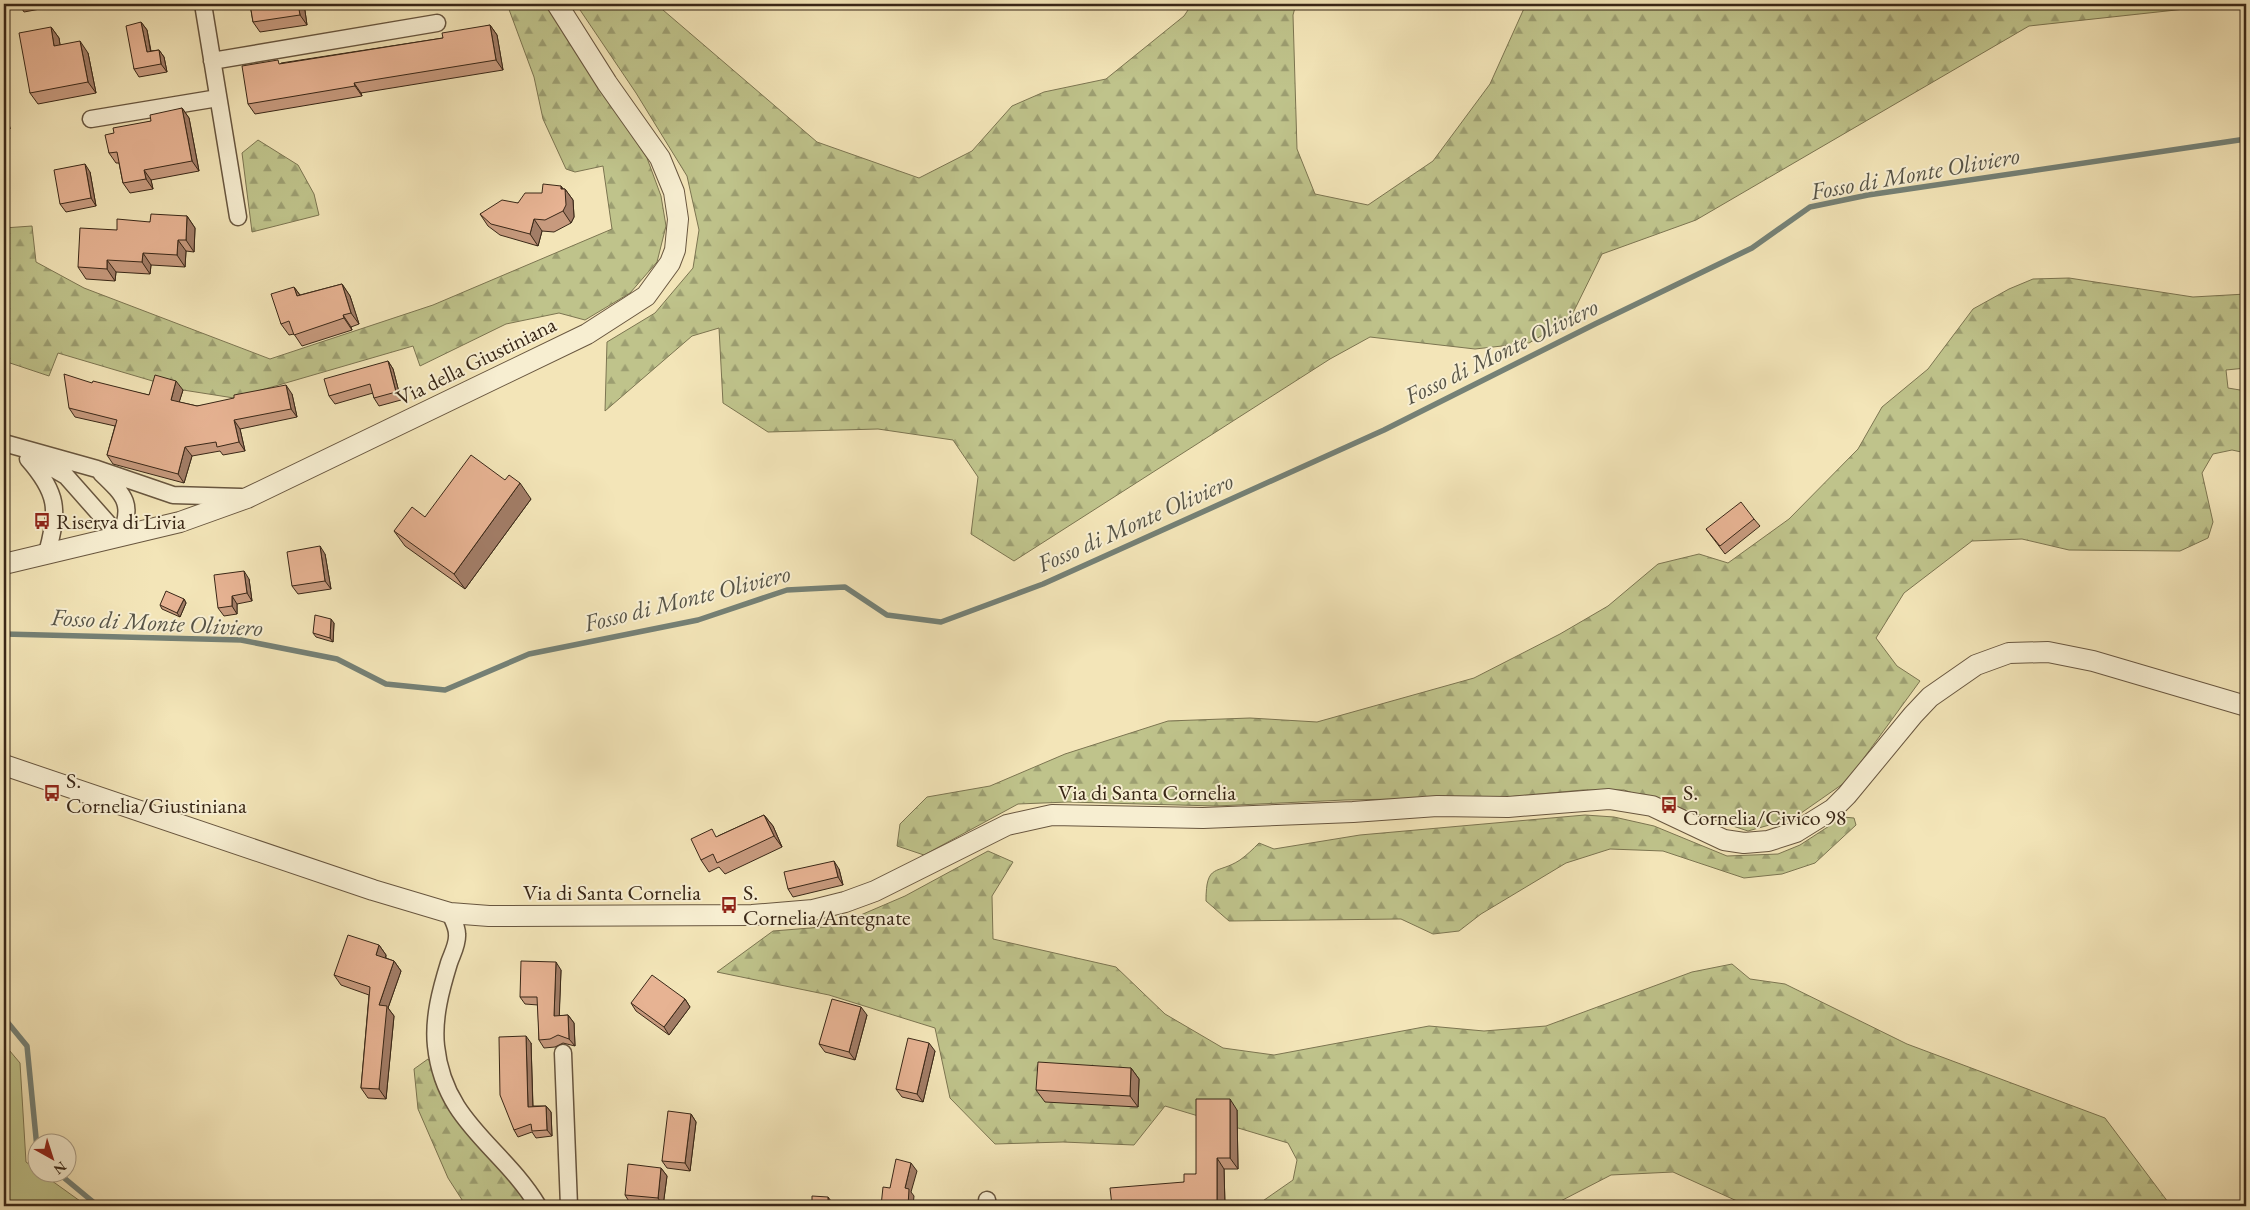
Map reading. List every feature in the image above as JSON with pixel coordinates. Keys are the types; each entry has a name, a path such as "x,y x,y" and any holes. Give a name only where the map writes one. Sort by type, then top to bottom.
{"street":[{"path":"203,4 238,217"},
{"name":"Via della Giustiniana","path":"4,564 180,522 247,498 587,334 635,304 653,288 670,263 677,240 678,219 674,192 666,169 557,4"},
{"path":"212,61 437,23"},
{"path":"92,119 218,98"},
{"path":"11,445 97,469 173,495 247,498"},
{"path":"11,445 66,476 120,537"},
{"path":"11,445 39,472 56,506 55,523 47,553"},
{"path":"97,469 119,490 126,500 127,515 120,537"},
{"name":"Via di Santa Cornelia","path":"4,765 322,874 450,913 490,916 724,916 776,914 813,910 845,902 913,874 994,830 1022,820 1052,815 1210,818 1353,812 1437,806 1508,807 1609,799 1652,806 1724,840 1738,843 1760,843 1796,832 1832,810 1848,794 1930,697 1976,665 2009,653 2048,652 2093,661 2246,706"},
{"path":"450,913 458,936 441,994 436,1029 436,1046 444,1082 460,1113 472,1130 510,1167 538,1206"},
{"path":"563,1053 569,1206"}],"green space":[{"path":"507,4 545,4 647,158 661,196 666,226 657,262 630,293 585,320 559,313 506,324 420,366 413,346 234,398 183,390 58,353 49,376 4,361 4,228 32,226 36,262 84,288 270,359 433,305 612,229 603,166 575,172 566,169 543,119 534,77"},
{"path":"576,4 656,4 817,142 919,178 972,151 1012,106 1044,92 1106,79 1184,16 1192,4 1296,4 1293,15 1297,149 1315,194 1368,205 1433,161 1490,84 1526,4 2231,4 2029,26 1696,220 1602,254 1570,319 1529,343 1475,349 1370,337 1330,359 1014,561 971,534 978,477 953,440 878,429 768,432 723,403 719,328 692,336 605,411 607,342 655,313 693,268 699,230 687,176 636,93"},
{"path":"258,140 298,165 314,194 319,215 252,232 242,153"},
{"path":"2069,278 2193,297 2246,294 2246,368 2226,370 2228,388 2246,391 2246,453 2232,450 2213,454 2202,473 2213,522 2208,538 2180,551 2069,550 2022,539 1972,541 1904,593 1876,638 1897,666 1920,681 1847,781 1794,818 1748,831 1624,790 1583,790 1507,797 1345,800 1216,806 1068,802 1018,804 924,855 897,846 900,824 927,797 990,786 1065,754 1168,721 1250,718 1317,722 1474,678 1560,634 1608,606 1658,564 1699,554 1728,563 1789,519 1858,449 1882,407 1928,369 1973,309 2009,289 2033,279"},
{"path":"1585,815 1614,817 1654,826 1727,856 1778,854 1800,845 1843,817 1854,818 1856,825 1815,863 1782,874 1744,878 1663,851 1610,849 1566,863 1481,914 1459,931 1433,934 1401,919 1229,921 1206,901 1208,880 1211,875 1240,860 1259,843 1274,849 1360,835"},
{"path":"988,851 1013,862 992,896 993,939 1116,967 1165,1014 1223,1048 1274,1055 1429,1026 1484,1031 1546,1026 1692,972 1732,964 1750,979 1785,984 1907,1044 2105,1118 2171,1206 1748,1206 1673,1172 1611,1175 1551,1206 1241,1206 1257,1205 1293,1180 1297,1160 1288,1143 1165,1106 1134,1145 1063,1142 995,1144 950,1098 935,1028 829,995 717,972 773,931 835,926 905,896"},
{"path":"4,1044 20,1063 28,1182 54,1182 87,1206 4,1206"},
{"path":"428,1059 512,1179 528,1206 466,1206 448,1178 418,1109 414,1069"}],"building":[{"path":"250,4 298,4 300,15 253,22"},
{"path":"141,22 147,52 159,50 161,64 134,69 126,26"},
{"path":"490,25 496,60 354,83 355,86 248,104 242,66 278,60 279,64 443,38 442,33"},
{"path":"51,27 54,46 80,41 88,82 30,93 19,33"},
{"path":"182,108 192,161 144,170 146,179 123,183 117,152 109,153 105,135 114,133 113,128 151,121 150,115"},
{"path":"85,164 91,198 60,204 54,170"},
{"path":"543,184 561,186 561,189 565,189 566,205 563,211 545,220 534,219 530,234 491,224 480,214 502,200 518,203 525,193 542,193"},
{"path":"151,214 187,216 186,240 178,240 177,255 143,253 142,262 107,260 107,269 78,267 80,228 117,230 117,219 150,222"},
{"path":"342,284 351,313 343,315 344,318 294,335 289,321 281,324 271,294 294,287 297,296"},
{"path":"388,361 396,392 374,398 370,384 329,396 324,379"},
{"path":"64,374 92,383 93,381 149,395 155,375 176,381 171,400 197,406 234,398 234,395 286,385 291,409 234,420 239,442 217,447 216,442 185,447 178,474 107,455 117,420 69,408"},
{"path":"471,455 505,480 509,475 520,483 454,574 394,531 412,507 425,517"},
{"path":"1741,502 1754,519 1720,546 1706,529"},
{"path":"320,546 325,581 292,586 287,552"},
{"path":"244,571 247,593 232,596 232,606 218,608 214,575"},
{"path":"166,591 184,599 177,613 160,605"},
{"path":"315,615 331,619 330,638 313,633"},
{"path":"764,815 774,836 717,863 713,854 701,860 691,839 712,829 716,837"},
{"path":"834,861 838,877 788,889 784,872"},
{"path":"348,935 379,945 376,955 394,961 379,1005 387,1006 379,1089 361,1088 370,987 334,975"},
{"path":"521,961 556,962 554,1016 568,1015 569,1039 558,1035 550,1039 539,1040 537,997 520,997"},
{"path":"652,975 685,999 664,1027 631,1003"},
{"path":"832,999 861,1007 849,1052 819,1044"},
{"path":"526,1036 528,1107 546,1106 547,1130 532,1131 531,1124 514,1130 500,1095 499,1037"},
{"path":"908,1038 929,1043 917,1094 896,1089"},
{"path":"1038,1062 1131,1068 1130,1096 1036,1090"},
{"path":"1196,1099 1230,1099 1230,1158 1217,1158 1217,1206 1112,1206 1110,1188 1184,1182 1184,1174 1196,1174"},
{"path":"668,1111 691,1114 685,1163 662,1161"},
{"path":"896,1159 911,1163 905,1188 909,1189 908,1206 881,1206 883,1187 890,1188"},
{"path":"628,1164 661,1168 658,1198 625,1195"},
{"path":"812,1196 828,1197 828,1206 812,1206"}],"waterway":[{"name":"Fosso di Monte Oliviero","path":"4,634 241,640 337,659 386,684 445,690 529,654 698,620 787,590 845,587 887,615 941,622 1043,584 1384,430 1752,248 1810,207 1868,195 2246,139"},
{"path":"4,1018 27,1046 35,1132"},
{"path":"69,1182 98,1206"}],"place":[{"name":"Riserva di Livia","path":"42,521"},
{"name":"S. Cornelia/Giustiniana","path":"52,793"},
{"name":"S. Cornelia/Civico 98","path":"1669,805"},
{"name":"S. Cornelia/Antegnate","path":"729,905"}]}
